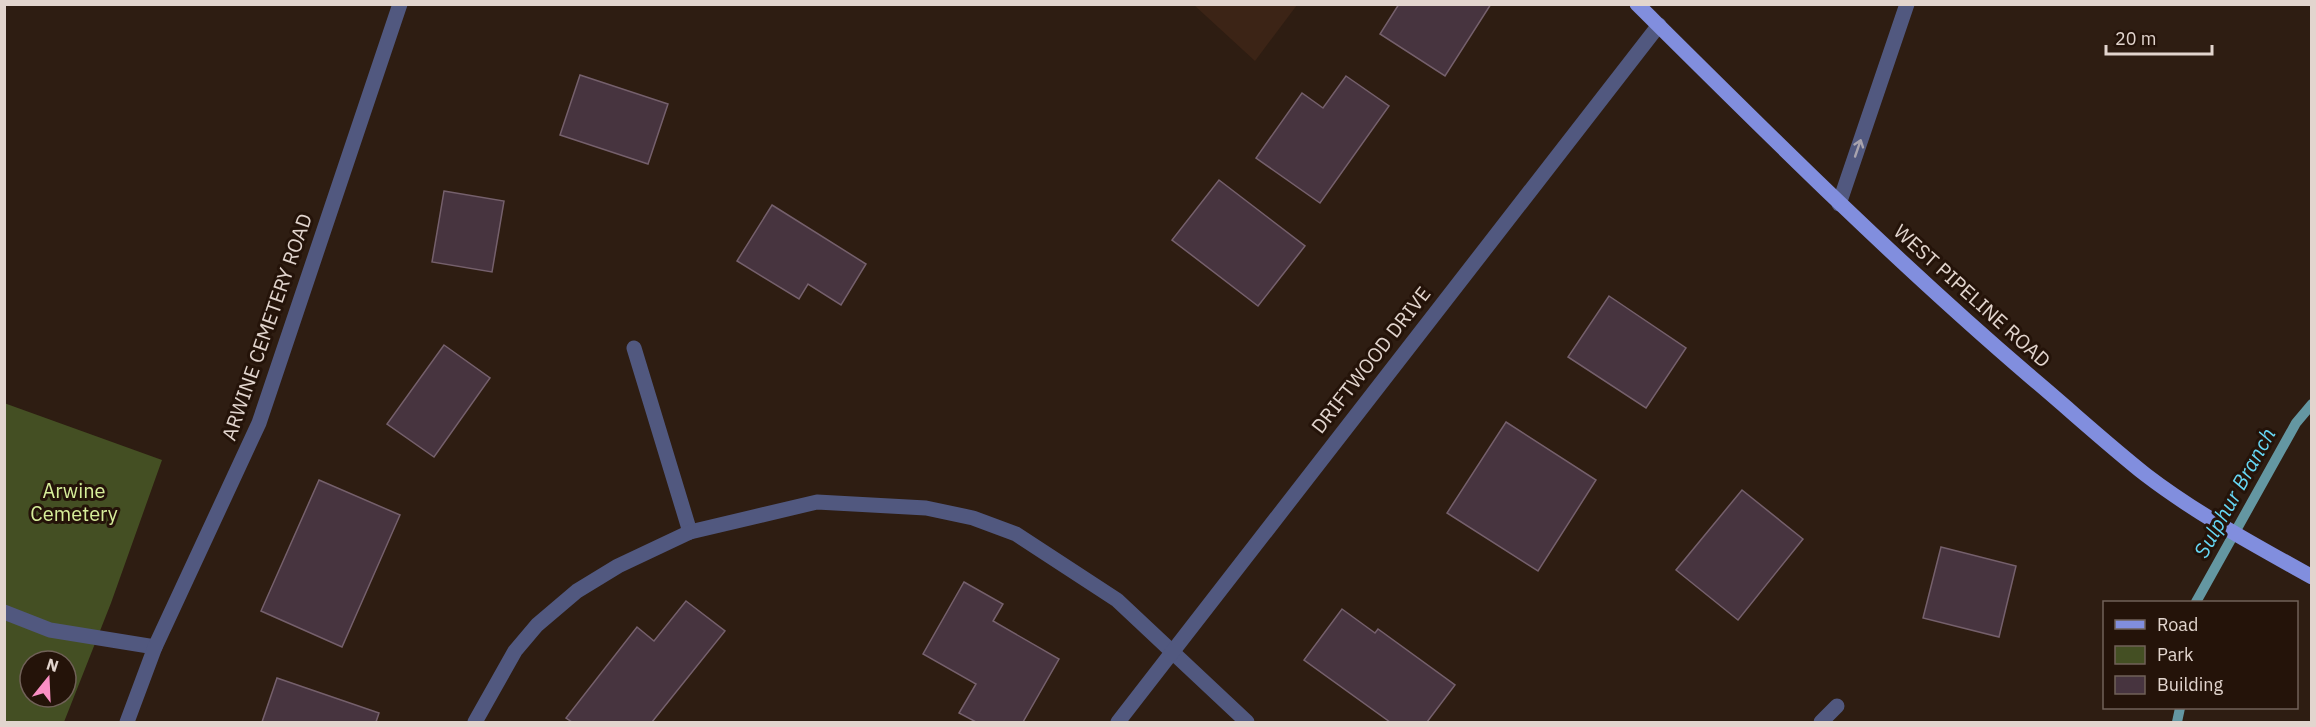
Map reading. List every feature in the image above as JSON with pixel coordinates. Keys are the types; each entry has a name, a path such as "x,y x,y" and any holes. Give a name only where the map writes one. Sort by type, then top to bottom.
{"main road":[{"name":"WEST PIPELINE ROAD","path":"1637,4 1839,204 1968,323 2146,474 2242,538 2312,577"}],"street":[{"name":"ARWINE CEMETERY ROAD","path":"127,723 155,647 259,423 400,4"},
{"path":"1839,204 1907,4"},
{"name":"DRIFTWOOD DRIVE","path":"1118,723 1171,651 1659,25"},
{"path":"634,348 690,532"},
{"path":"475,723 515,651 537,625 578,591 618,566 690,532 817,502 926,508 973,518 1016,534 1118,600 1247,723"},
{"path":"4,612 50,630 155,647"},
{"path":"1821,723 1837,706"}],"shaded area":[{"path":"1194,5 1297,5 1255,61"}],"green space":[{"name":"Arwine Cemetery","path":"4,403 162,460 111,603 78,687 78,649 18,649 18,709 69,709 64,722 5,722"}],"building":[{"path":"1399,4 1491,4 1445,76 1380,34"},
{"path":"580,75 668,104 648,164 560,135"},
{"path":"1346,76 1389,106 1320,203 1256,158 1302,93 1323,108"},
{"path":"1219,180 1305,246 1258,306 1172,240"},
{"path":"444,191 504,201 492,272 432,262"},
{"path":"772,205 866,264 841,305 808,284 799,299 737,261"},
{"path":"1609,296 1686,348 1646,408 1568,357"},
{"path":"444,345 490,378 434,457 387,424"},
{"path":"1506,422 1596,480 1538,571 1447,513"},
{"path":"319,480 400,515 342,647 261,611"},
{"path":"1742,490 1803,539 1738,620 1676,570"},
{"path":"1941,547 2016,566 1999,637 1923,618"},
{"path":"964,582 1003,604 993,621 1059,659 1023,722 976,722 959,713 976,684 923,654"},
{"path":"686,601 725,631 652,722 572,722 566,718 637,627 654,641"},
{"path":"1342,609 1375,633 1378,629 1455,685 1427,722 1390,722 1304,660"},
{"path":"277,678 379,713 376,722 262,722"}],"waterway":[{"name":"Sulphur Branch","path":"2197,601 2296,423 2312,404"},
{"name":"Sulphur Branch","path":"2177,722 2180,709"}]}
